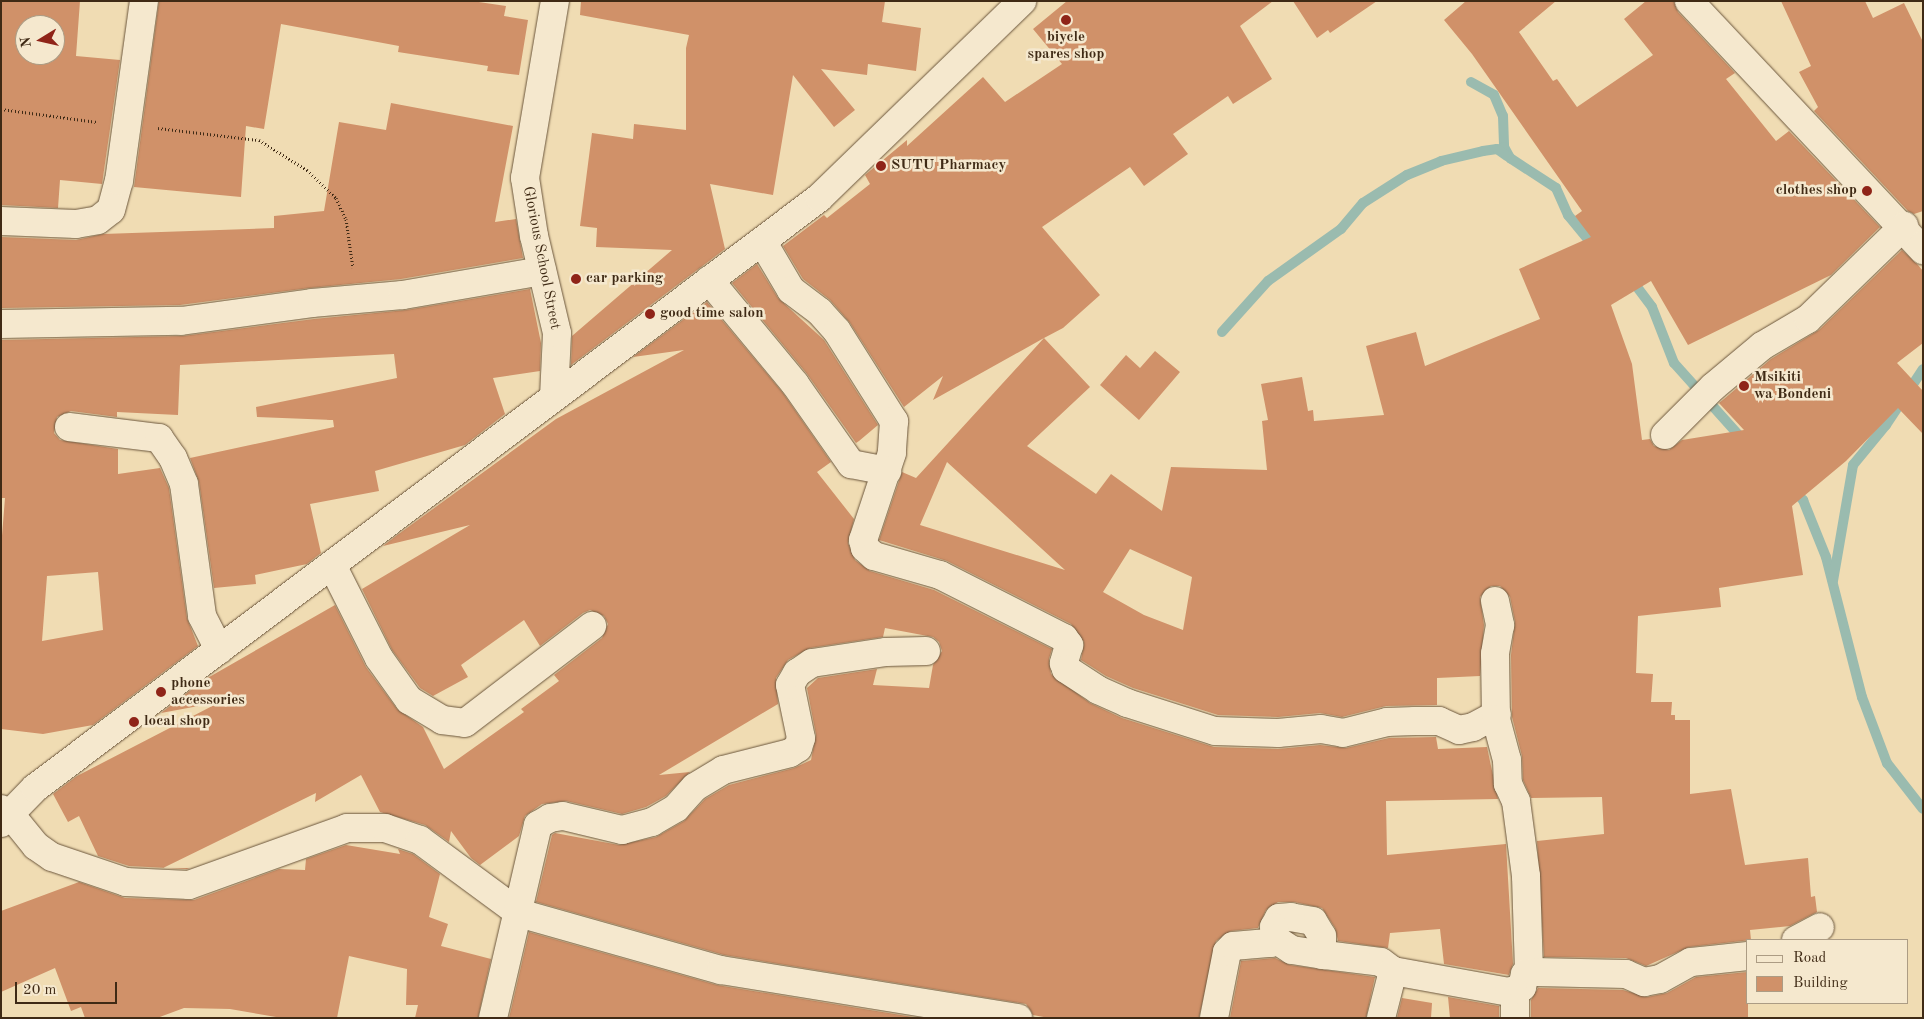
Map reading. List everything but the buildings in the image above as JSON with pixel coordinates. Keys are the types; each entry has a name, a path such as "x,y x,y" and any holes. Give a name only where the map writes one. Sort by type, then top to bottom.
{"street":[{"path":"1,221 76,224 98,220 111,210 119,181 144,1"},
{"name":"Glorious School Street","path":"554,397 557,334 542,271 525,178 555,1"},
{"path":"1018,1018 721,970 518,913 420,840 385,828 347,828 189,885 126,882 72,865 36,846 4,815 36,788 819,198 1022,1"},
{"path":"1689,1 1904,226 1923,250"},
{"path":"1665,435 1706,393 1762,346 1808,319 1904,226"},
{"path":"762,241 791,290 820,312 836,332 894,420 892,453 863,540 865,548 874,556 940,575 1064,638 1069,645 1064,663 1066,669 1127,703 1215,731 1278,732 1321,729 1343,733 1400,721 1439,721 1459,730 1473,727 1497,714"},
{"path":"1,324 181,321 479,284 542,271"},
{"path":"709,280 795,384 851,464 887,471"},
{"path":"69,427 158,438 173,458 184,484 202,616 219,650"},
{"path":"332,565 380,658 410,700 442,720 465,723 592,626"},
{"path":"1495,601 1500,626 1495,654 1497,714 1508,784 1516,800 1527,884 1520,994"},
{"path":"493,1018 538,825 550,818 563,816 622,830 652,822 676,808 695,787 723,770 790,753 798,748 801,738 790,685 797,673 812,663 886,652 926,651"},
{"path":"1798,939 1820,926"},
{"path":"1214,1018 1228,952 1233,946 1270,943 1275,939 1292,950 1381,962 1392,971 1520,994 1626,974 1644,982 1660,979 1691,962 1746,956"},
{"path":"1382,1018 1392,971"}],"path":[{"path":"1,109 259,140 307,170 336,198 346,218 356,300"}],"waterway":[{"path":"1471,82 1494,95 1503,116 1504,147 1510,158 1556,188 1568,215 1596,249"},
{"path":"1222,332 1268,281 1341,229 1363,203 1407,175 1441,161 1483,151 1497,149 1507,156"},
{"path":"1631,279 1652,307 1674,363 1745,442"},
{"path":"1833,581 1853,465 1886,425 1923,369"},
{"path":"1792,489 1803,500 1826,557 1862,697 1887,763 1923,809"}],"place":[{"name":"biycle spares shop","path":"1066,20"},
{"name":"SUTU Pharmacy","path":"881,166"},
{"name":"clothes shop","path":"1867,191"},
{"name":"car parking","path":"576,279"},
{"name":"good time salon","path":"650,314"},
{"name":"Msikiti wa Bondeni","path":"1744,386"},
{"name":"phone accessories","path":"161,692"},
{"name":"local shop","path":"134,722"}]}
